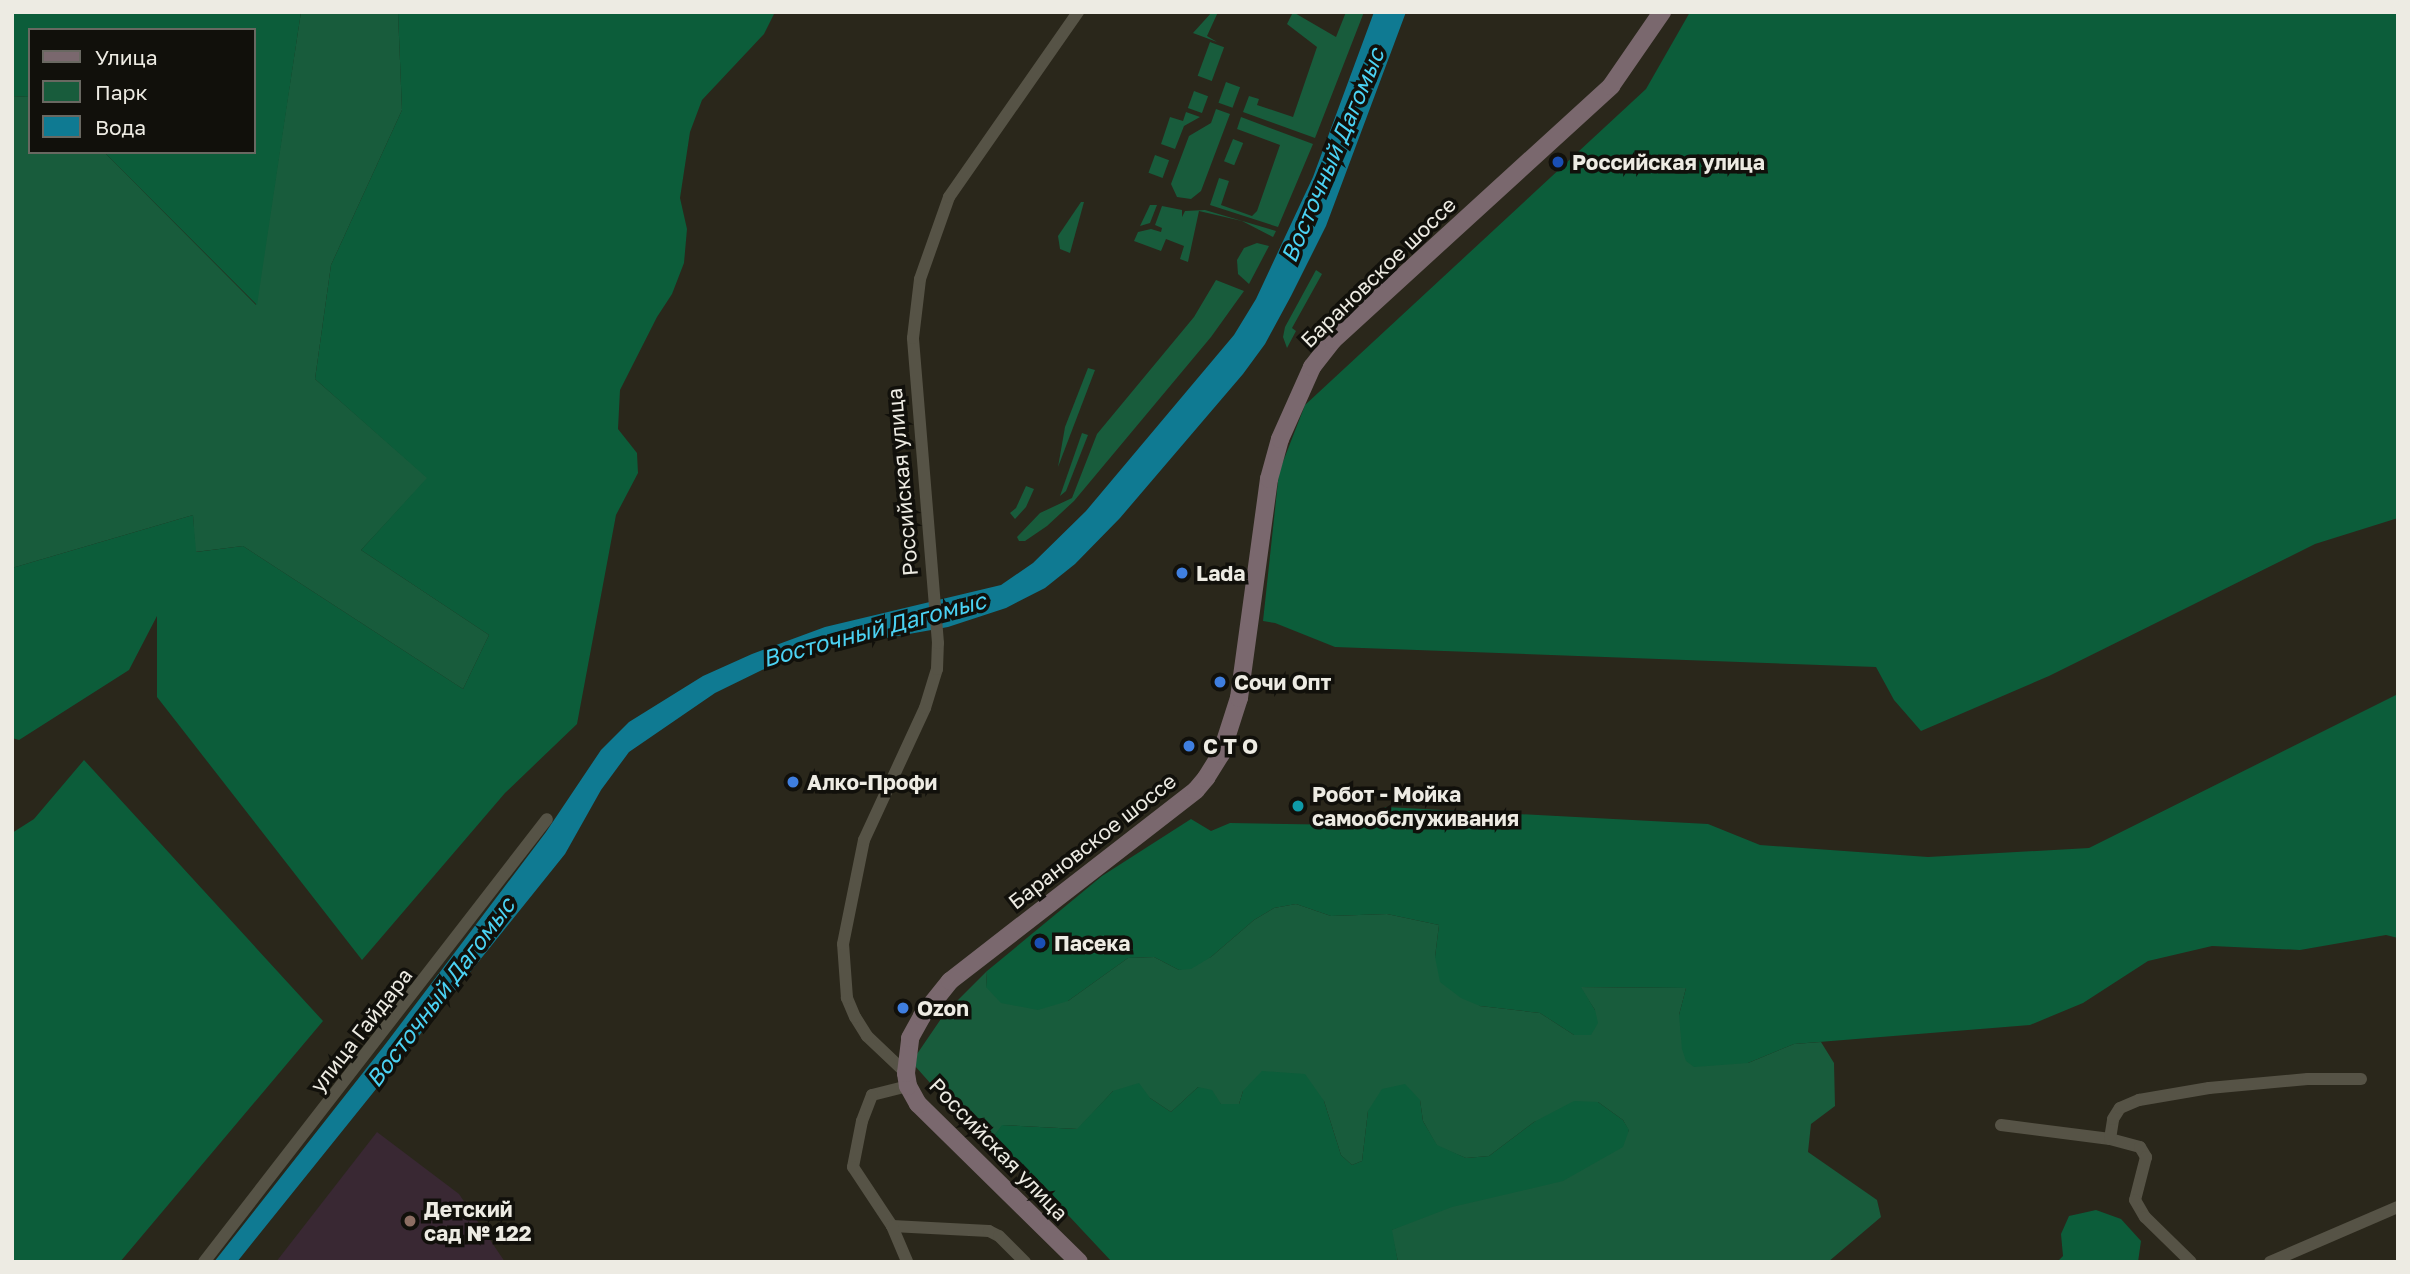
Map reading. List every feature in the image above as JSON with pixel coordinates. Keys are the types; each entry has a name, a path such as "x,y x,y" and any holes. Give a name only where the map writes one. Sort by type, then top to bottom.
{"main road":[{"name":"Барановское шоссе","path":"907,1080 910,1038 922,1016 950,982 1196,790 1215,765 1239,698 1269,480 1289,413 1312,366 1333,340 1611,86 1662,12"},
{"name":"Российская улица","path":"907,1080 918,1104 1079,1262"}],"street":[{"name":"Российская улица","path":"907,1080 867,1036 855,1017 847,998 843,943 864,840 925,708 937,669 938,643 914,338 920,279 949,197 1078,12"},
{"name":"улица Гайдара","path":"204,1262 547,819"},
{"path":"2110,1139 2113,1119 2120,1108 2139,1100 2209,1088 2308,1079 2361,1079"},
{"path":"907,1080 872,1096 862,1121 853,1167 892,1226 907,1262"},
{"path":"2001,1125 2110,1139 2140,1147 2145,1152 2136,1200 2145,1217 2191,1262"},
{"path":"2270,1262 2398,1208"},
{"path":"892,1226 989,1231 999,1236 1025,1262"}],"shaded area":[{"path":"377,1132 459,1194 505,1262 276,1262"}],"green space":[{"path":"12,12 301,12 257,305 106,154 256,154 256,28 28,28 28,97 12,96"},
{"path":"301,12 398,12 402,110 331,265 315,379 428,478 361,550 489,635 463,689 243,546 195,552 193,515 12,568 12,96 28,97 28,154 106,154 256,305"},
{"path":"398,12 775,12 764,34 702,100 690,132 680,198 687,229 684,263 672,294 657,317 620,390 618,429 637,453 638,473 616,515 577,724 505,793 362,960 157,697 157,616 129,670 19,740 12,738 12,568 193,515 196,552 243,546 463,689 489,635 361,550 427,478 315,379 331,265 402,110"},
{"path":"1212,12 1218,12 1207,36 1217,42 1193,33"},
{"path":"1293,12 1336,37 1346,12 1364,12 1315,138 1243,112 1249,96 1259,99 1257,105 1293,117 1317,47 1287,24"},
{"path":"1690,12 2398,12 2398,518 2315,544 2049,676 1921,731 1894,700 1876,667 1335,647 1275,623 1263,621 1279,472 1305,405 1646,89"},
{"path":"1210,42 1224,47 1212,81 1198,76"},
{"path":"1226,82 1240,87 1233,108 1218,103"},
{"path":"1194,91 1208,96 1202,113 1188,108"},
{"path":"1216,109 1230,114 1201,191 1191,199 1177,197 1171,184 1189,136 1211,123"},
{"path":"1186,112 1200,117 1184,126 1175,149 1161,144 1170,117 1183,121"},
{"path":"1241,117 1313,144 1278,227 1210,205 1219,178 1229,181 1221,205 1252,216 1257,211 1280,145 1237,129"},
{"path":"1233,139 1243,143 1234,165 1224,161"},
{"path":"1155,155 1169,160 1163,178 1149,173"},
{"path":"1081,202 1084,202 1070,253 1060,249 1058,236"},
{"path":"1150,205 1157,205 1150,223 1140,226"},
{"path":"1162,206 1182,210 1182,217 1185,211 1205,210 1276,231 1273,237 1242,221 1199,211 1188,262 1180,259 1184,246 1166,239 1161,251 1134,241 1138,232 1151,229 1161,232 1162,228 1155,225"},
{"path":"1257,243 1269,246 1249,284 1238,274 1237,260 1244,248"},
{"path":"1316,270 1322,274 1292,328 1296,331 1287,348 1283,337 1285,327"},
{"path":"1216,280 1244,291 1211,337 1074,501 1047,526 1025,541 1019,541 1017,537 1040,513 1072,498 1097,434 1194,317"},
{"path":"1088,368 1095,370 1058,467 1065,427"},
{"path":"1082,433 1088,435 1066,491 1060,496"},
{"path":"1026,486 1034,489 1026,507 1015,519 1010,513 1016,508"},
{"path":"2398,694 2398,938 2386,935 2300,950 2212,946 2148,961 2083,1003 2030,1025 1794,1044 1748,1063 1694,1067 1686,1061 1682,1049 1679,1015 1686,988 1581,987 1595,1010 1598,1023 1591,1035 1574,1035 1540,1013 1480,1006 1461,998 1440,982 1435,957 1439,925 1387,914 1331,916 1296,904 1274,908 1254,920 1211,957 1191,969 1179,970 1154,957 1128,958 1068,1001 1038,1010 1001,1003 986,987 987,971 1102,876 1191,819 1211,831 1230,823 1350,825 1386,807 1708,824 1760,845 1928,857 2089,848"},
{"path":"84,760 323,1021 120,1262 12,1262 12,833 34,819"},
{"path":"1296,904 1331,916 1387,914 1439,925 1435,957 1480,1006 1540,1013 1574,1035 1595,1010 1580,987 1686,988 1679,1015 1748,1063 1794,1044 1821,1042 1834,1063 1835,1106 1811,1124 1808,1152 1877,1200 1881,1217 1828,1262 1398,1262 1391,1230 1629,1131 1623,1120 1598,1102 1534,1122 1489,1156 1466,1158 1437,1146 1423,1121 1420,1100 1368,1111 1362,1161 1352,1165 1341,1155 1324,1101 1243,1091 1239,1104 1221,1104 1198,1087 1171,1112 1150,1098 1113,1091 1078,1129 1003,1125 994,1136 939,1093 915,1066 917,1054 945,1013 987,971 986,987 1068,1001 1128,958 1154,957 1179,970 1211,957 1254,920 1274,908"},
{"path":"1262,1071 1305,1074 1324,1101 1341,1155 1352,1165 1362,1161 1368,1111 1382,1089 1405,1084 1420,1100 1423,1121 1437,1145 1466,1158 1489,1156 1534,1122 1574,1101 1598,1102 1623,1120 1629,1130 1623,1147 1563,1181 1452,1207 1392,1230 1398,1262 1112,1262 994,1136 1002,1125 1077,1129 1113,1091 1139,1083 1150,1098 1171,1112 1198,1087 1212,1090 1221,1104 1239,1104 1243,1091"},
{"path":"2096,1210 2121,1219 2141,1241 2138,1262 2057,1262 2063,1256 2061,1234 2069,1216"}],"water":[{"name":"Восточный Дагомыс","path":"1374,12 1406,12 1326,226 1291,296 1265,344 1243,374 1120,518 1075,564 1045,588 1006,608 948,627 814,651 762,670 715,693 629,752 601,790 565,854 237,1262 214,1262 384,1046 546,832 601,750 629,722 703,676 752,654 825,627 1001,585 1033,563 1086,511 1234,335 1256,299 1313,177"}],"place":[{"name":"Российская улица","path":"1558,162"},
{"name":"Lada","path":"1182,573"},
{"name":"Сочи Опт","path":"1220,682"},
{"name":"С Т О","path":"1189,746"},
{"name":"Алко-Профи","path":"793,782"},
{"name":"Робот - Мойка самообслуживания","path":"1298,806"},
{"name":"Пасека","path":"1040,943"},
{"name":"Ozon","path":"903,1008"},
{"name":"Детский сад № 122","path":"410,1221"}]}
